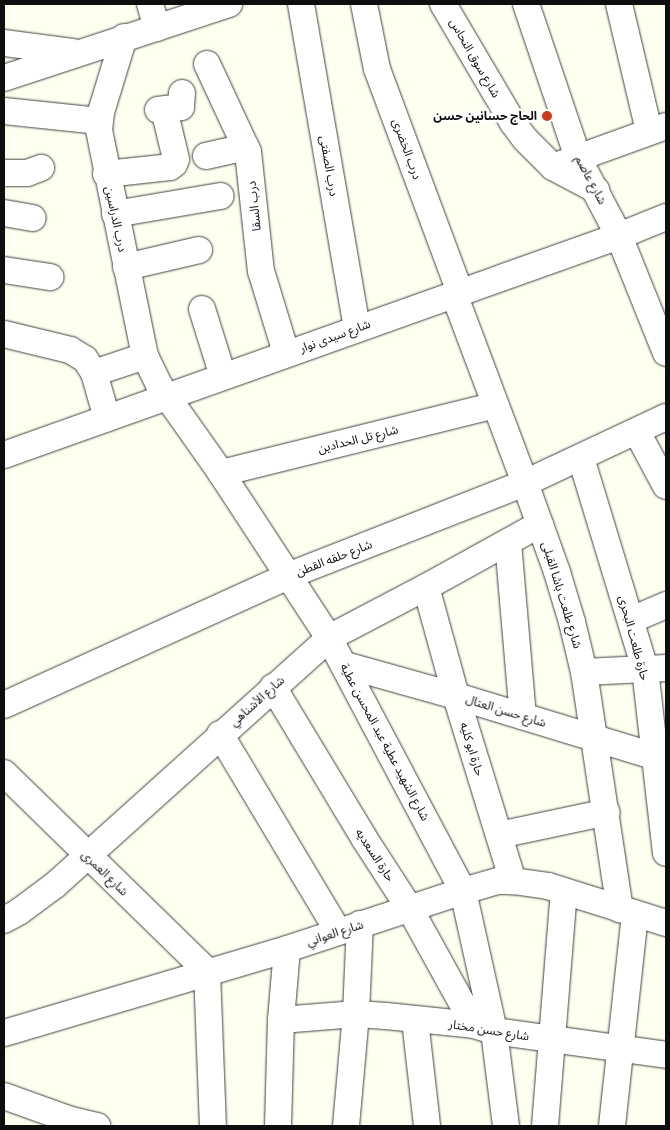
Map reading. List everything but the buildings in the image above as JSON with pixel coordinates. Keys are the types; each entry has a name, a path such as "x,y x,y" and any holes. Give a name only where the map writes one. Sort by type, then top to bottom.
{"street":[{"path":"150,4 157,28"},
{"path":"4,78 229,4"},
{"name":"درب الصفتى","path":"301,4 357,328"},
{"name":"درب الخضرى","path":"364,4 377,69 457,293"},
{"name":"شارع سوق النحاس","path":"443,4 513,123 537,154 553,168 596,190"},
{"name":"شارع عاصم","path":"526,4 578,158 657,305 666,354"},
{"path":"553,168 658,128 619,4"},
{"name":"درب الدراسين","path":"124,37 99,121 99,139 144,356 151,371 169,397"},
{"path":"4,43 77,53"},
{"name":"درب السقا","path":"207,64 246,147 261,271 286,353"},
{"path":"106,174 170,167 174,164 176,159 168,104"},
{"path":"4,111 99,121"},
{"path":"206,156 246,147"},
{"path":"4,173 27,172 41,168"},
{"path":"115,214 220,196"},
{"path":"4,213 33,218"},
{"name":"شارع سيدى نوار","path":"4,455 169,397 286,353 620,236 666,217"},
{"path":"126,267 198,250"},
{"path":"4,270 50,277"},
{"name":"شارع طلعت باشا القبلى","path":"457,293 495,405 540,524 572,622 584,672 607,812 627,912 620,1048 612,1126"},
{"path":"202,309 223,376"},
{"path":"4,334 78,354 85,359 94,374 107,418"},
{"path":"94,374 144,356"},
{"name":"شارع الشهيد عطية عبد المحسن عطية","path":"169,397 290,575 329,638 345,665 463,891 484,1028 506,1126"},
{"name":"شارع تل الحدادين","path":"221,473 495,405"},
{"name":"شارع حلقه القطن","path":"4,705 290,575 525,483 666,417"},
{"path":"637,432 666,486"},
{"name":"حارة طلعت البحرى","path":"581,458 631,620 656,669 666,853"},
{"name":"شارع الأشناهي","path":"4,920 20,911 55,885 220,734 329,638 540,524"},
{"path":"508,542 523,716"},
{"name":"حارة ابو كليه","path":"426,587 456,696 513,881"},
{"path":"631,620 666,604"},
{"name":"شارع حسن العتال","path":"345,665 456,696 661,758"},
{"path":"584,672 656,669"},
{"name":"حارة السعديه","path":"273,687 364,838 410,908 484,1028"},
{"path":"220,734 349,928 356,1014 346,1126"},
{"name":"شارع العمرى","path":"4,773 207,971"},
{"path":"499,835 607,812"},
{"name":"شارع العواني","path":"4,1033 207,971 287,949 492,883 530,882 666,923"},
{"path":"545,1126 564,892"},
{"path":"278,1126 281,1020 287,949"},
{"path":"207,971 213,1126"},
{"name":"شارع حسن مختار","path":"281,1020 356,1014 484,1028 666,1055"},
{"path":"415,1020 427,1126"},
{"path":"4,1096 71,1120 96,1126"},
{"path":"4,1109 48,1126"}],"place":[{"name":"الحاج حسانين حسن","path":"547,116"}]}
